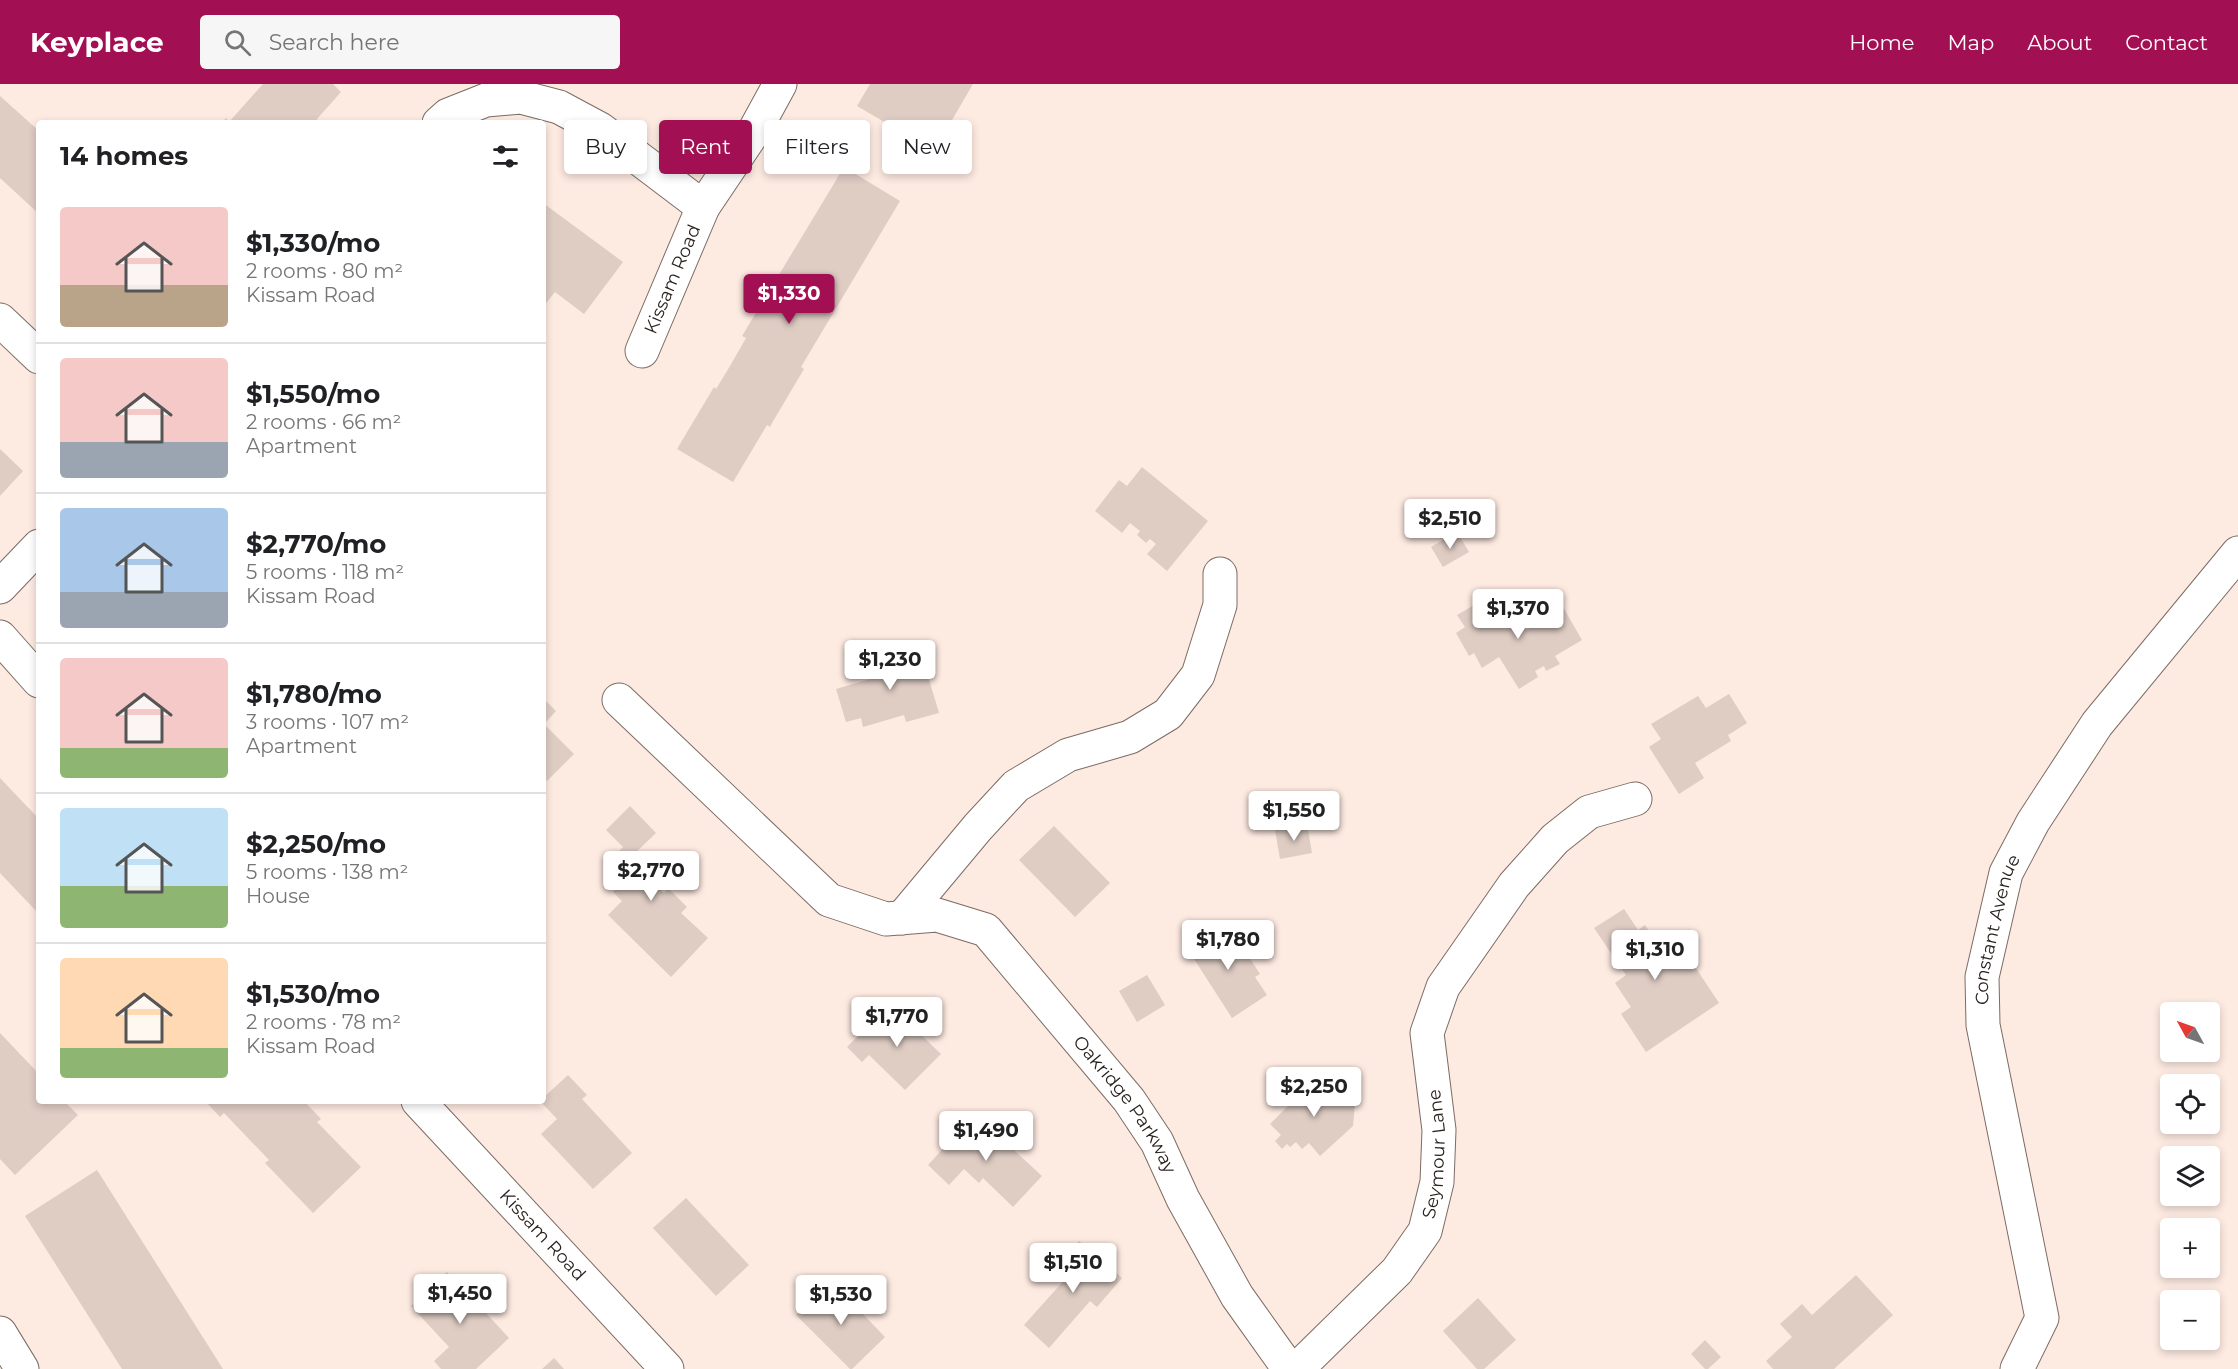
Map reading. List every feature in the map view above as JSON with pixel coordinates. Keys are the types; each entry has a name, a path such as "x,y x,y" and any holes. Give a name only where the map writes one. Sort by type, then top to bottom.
{"street":[{"name":"Kissam Road","path":"642,351 703,207 756,128 780,84"},
{"name":"Kissam Road","path":"442,120 448,115 486,100 521,97 559,107 600,129 703,207"},
{"path":"0,320 36,354"},
{"path":"0,587 36,549"},
{"name":"Constant Avenue","path":"2017,1369 2042,1318 1982,1017 1982,977 2006,873 2033,822 2097,724 2238,553"},
{"path":"902,918 978,827 1016,786 1068,755 1130,737 1168,714 1198,675 1220,605 1220,574"},
{"path":"0,637 36,678"},
{"name":"Oakridge Parkway","path":"619,700 828,900 886,919 937,915 986,930 1129,1100 1157,1142 1183,1199 1237,1296 1289,1369"},
{"name":"Seymour Lane","path":"1297,1369 1397,1271 1425,1231 1437,1182 1439,1130 1427,1033 1443,987 1514,885 1555,839 1589,812 1635,799"},
{"name":"Kissam Road","path":"421,1104 666,1369"},
{"path":"0,1333 22,1369"}],"building":[{"path":"263,84 333,84 341,92 318,120 231,120"},
{"path":"870,84 973,84 952,120 882,121 857,106"},
{"path":"0,96 36,128 36,211 0,178"},
{"path":"840,174 856,174 900,201 801,367 804,369 770,427 767,425 733,482 677,449 714,387 716,389 730,366 746,338 742,336"},
{"path":"546,205 623,262 584,314 555,292 546,303"},
{"path":"0,449 23,471 0,496"},
{"path":"1142,467 1208,521 1167,571 1147,554 1156,544 1150,539 1146,543 1137,535 1140,531 1130,523 1122,533 1095,511 1119,480 1127,486"},
{"path":"1457,532 1469,552 1443,567 1431,547"},
{"path":"1556,595 1582,640 1555,656 1560,664 1546,671 1544,666 1535,671 1538,677 1519,689 1499,657 1482,668 1474,653 1469,656 1456,633 1465,627 1457,615 1483,600 1498,626 1518,615 1526,630 1546,619 1538,606"},
{"path":"903,641 912,670 925,666 939,713 906,722 904,715 863,727 861,718 846,722 836,689 880,676 872,650"},
{"path":"1729,694 1747,723 1728,735 1731,741 1695,763 1704,778 1679,794 1649,747 1661,739 1651,724 1698,696 1706,708"},
{"path":"546,701 556,711 546,722"},
{"path":"546,726 574,754 546,780"},
{"path":"0,778 36,816 36,911 0,873"},
{"path":"630,806 656,833 635,853 656,874 650,880 664,893 668,888 687,907 681,913 708,938 671,977 608,915 622,901 613,892 634,871 616,854 623,847 606,830"},
{"path":"1307,824 1312,853 1280,859 1275,830"},
{"path":"1054,826 1110,883 1075,917 1019,860"},
{"path":"1624,909 1638,930 1645,925 1661,949 1676,938 1719,1003 1646,1052 1621,1014 1631,1007 1615,983 1626,975 1594,928"},
{"path":"1222,925 1234,943 1238,940 1260,974 1255,977 1267,995 1232,1018 1187,948"},
{"path":"1147,975 1165,1005 1137,1022 1119,991"},
{"path":"913,1005 926,1017 915,1029 941,1054 905,1090 869,1055 862,1062 847,1047 874,1020 887,1033"},
{"path":"0,1033 36,1071 36,1104 67,1104 78,1115 15,1175 0,1159"},
{"path":"1315,1073 1338,1102 1355,1103 1353,1126 1320,1156 1309,1143 1302,1149 1296,1142 1290,1147 1287,1144 1282,1149 1275,1141 1281,1135 1270,1124 1292,1102 1288,1098"},
{"path":"568,1075 587,1095 582,1099 632,1153 593,1189 541,1134 557,1119 543,1104 546,1104 546,1095"},
{"path":"208,1104 307,1104 321,1119 317,1122 361,1167 313,1213 265,1163 269,1160 224,1113 220,1117"},
{"path":"975,1114 1042,1176 1013,1207 983,1178 979,1183 964,1169 949,1185 928,1165"},
{"path":"97,1170 223,1369 122,1369 25,1216"},
{"path":"686,1198 749,1265 716,1296 653,1228"},
{"path":"1079,1241 1122,1278 1097,1307 1090,1301 1049,1348 1024,1325 1068,1276 1057,1266"},
{"path":"447,1272 472,1299 476,1295 490,1310 486,1313 509,1338 476,1369 441,1369 434,1361 449,1347 411,1306"},
{"path":"1856,1275 1893,1315 1834,1369 1773,1369 1766,1361 1792,1337 1780,1324 1802,1304 1812,1315"},
{"path":"831,1281 885,1337 852,1369 796,1315"},
{"path":"1478,1298 1516,1340 1484,1369 1477,1369 1443,1331"},
{"path":"1705,1340 1721,1357 1708,1369 1705,1369 1691,1354"},
{"path":"554,1358 564,1369 542,1369"}]}
